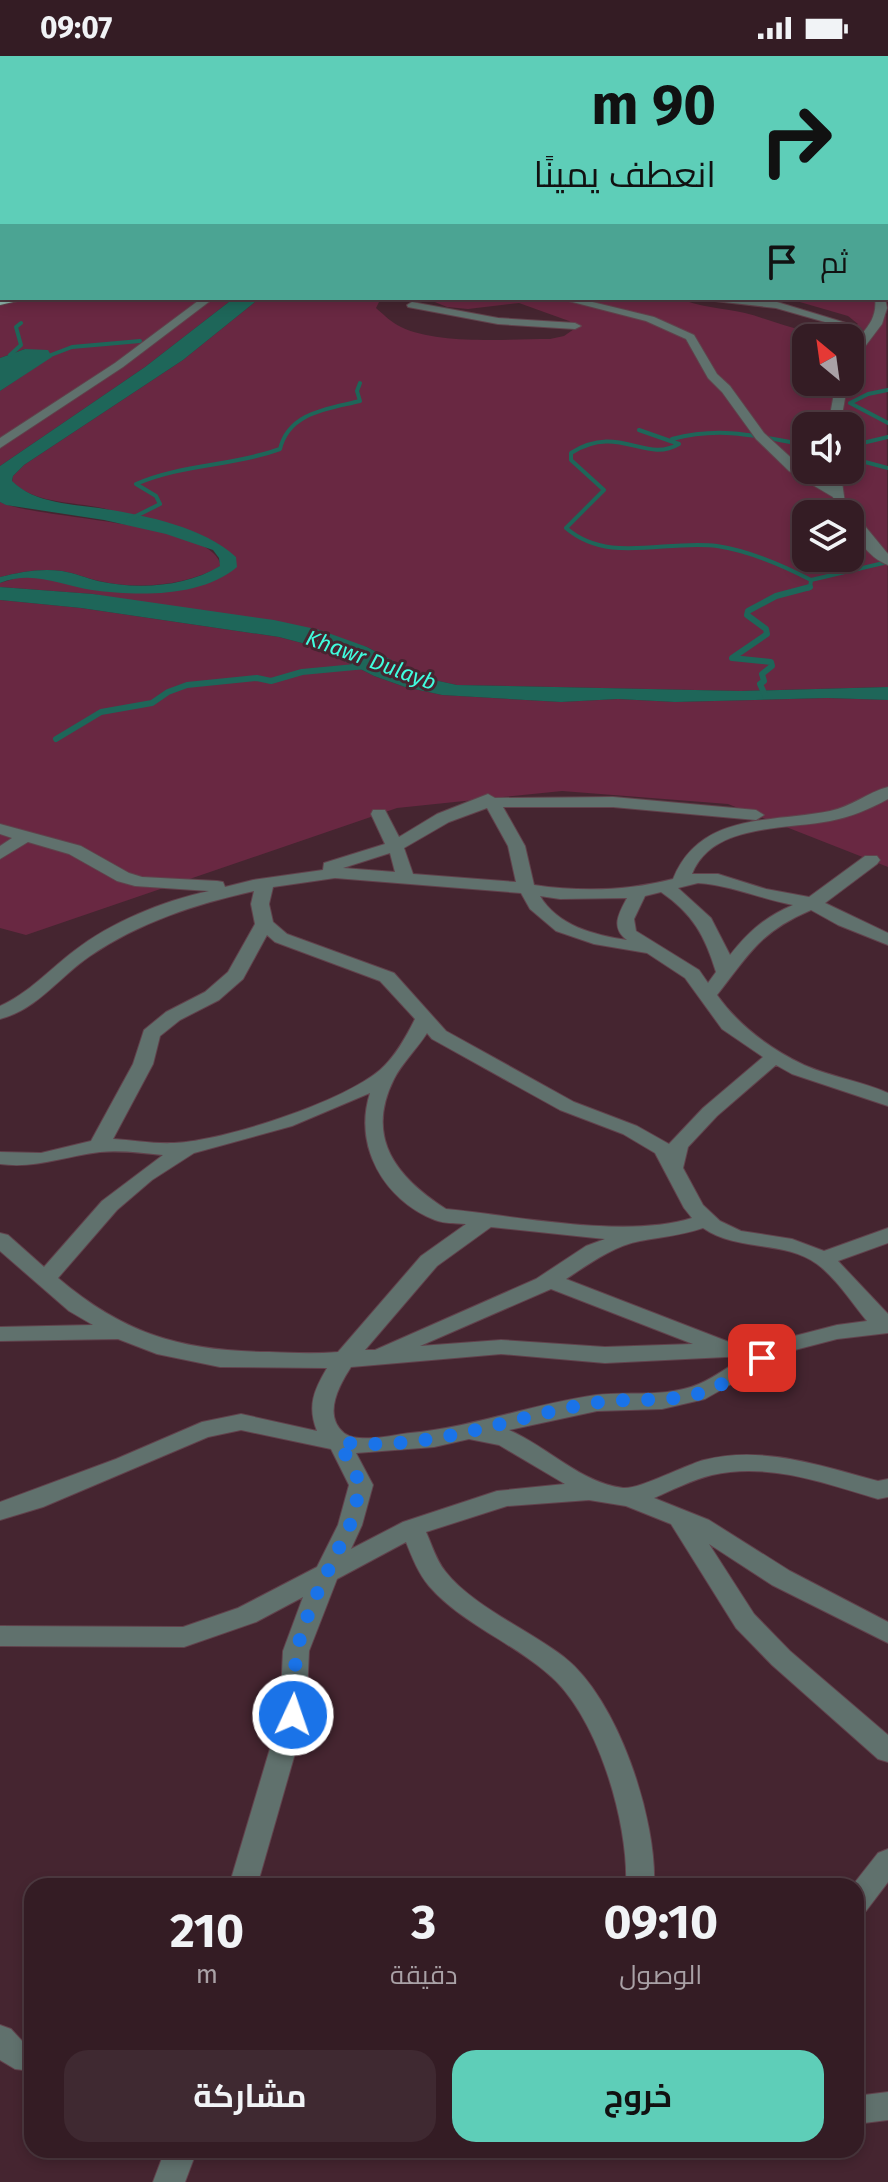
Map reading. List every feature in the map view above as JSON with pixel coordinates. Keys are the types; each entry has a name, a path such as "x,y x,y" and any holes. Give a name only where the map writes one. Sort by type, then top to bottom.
{"street":[{"path":"0,444 93,384 206,300"},
{"path":"570,300 650,319 690,337 712,376 726,389 760,436 794,468 839,495"},
{"path":"733,300 777,305 843,324"},
{"path":"864,342 882,326 886,312 881,300"},
{"path":"412,305 498,321 575,326"},
{"path":"872,335 888,328"},
{"path":"835,484 841,500"},
{"path":"864,536 888,561"},
{"path":"672,885 689,857 703,844 759,827 833,816 867,804 888,792"},
{"path":"490,800 519,852 527,889 536,904 557,924 582,938 649,948"},
{"path":"299,877 395,846 462,809 490,800 613,802 756,815"},
{"path":"379,814 395,846 405,878"},
{"path":"0,829 75,850 123,877 141,882 193,886 265,884"},
{"path":"0,854 26,836"},
{"path":"706,997 756,934 773,920 812,903 841,885 871,860"},
{"path":"0,1013 25,1002 82,953 134,923 195,899 299,877 335,873 560,894 604,895 698,878 718,879 763,894 812,903 885,936"},
{"path":"265,884 260,904 264,924 281,938 387,977 439,1035 567,1106 630,1130 663,1149 694,1208 713,1226 736,1237 792,1246 824,1259 876,1317 888,1325"},
{"path":"672,885 705,918 719,945 725,971"},
{"path":"639,891 625,919 628,933 692,974 729,1025 799,1070 861,1088 888,1100"},
{"path":"99,1146 143,1064 151,1034 173,1016 212,996 236,975 264,924"},
{"path":"0,1158 20,1162 58,1158 99,1146 177,1149 215,1142 344,1101 386,1074 411,1044 425,1018"},
{"path":"673,1168 678,1145 710,1112 775,1056"},
{"path":"386,1074 373,1107 373,1145 393,1180 415,1200 441,1215 633,1235 673,1231 707,1220"},
{"path":"47,1278 114,1198 160,1164 193,1146"},
{"path":"245,1878 293,1715 296,1651 350,1525 361,1485 339,1442 328,1430 322,1414 326,1389 344,1360 429,1261 485,1221"},
{"path":"373,1359 550,1281 594,1251 633,1235"},
{"path":"824,1259 888,1235"},
{"path":"0,1240 77,1306 121,1332 157,1347 220,1359 373,1359 501,1347 605,1355 728,1350 779,1347 837,1332 888,1325"},
{"path":"550,1281 728,1350"},
{"path":"0,1334 121,1332"},
{"path":"0,1511 98,1476 202,1430 241,1422 367,1446 434,1439 597,1403 662,1401 705,1391 779,1347"},
{"path":"465,1432 504,1437 573,1480 603,1493"},
{"path":"630,1498 708,1468 756,1462 808,1471 878,1490 888,1488"},
{"path":"0,1636 184,1637 247,1615 412,1528 506,1497 589,1491 630,1498 700,1526 781,1578 888,1633"},
{"path":"680,1518 745,1621 781,1658 888,1751"},
{"path":"412,1528 437,1580 486,1619 550,1660 588,1697 609,1743 635,1825 640,1878"},
{"path":"864,1892 888,1861"},
{"path":"0,2038 15,2055 24,2056"},
{"path":"864,2109 888,2106"},
{"path":"169,2182 178,2158"}],"shaded area":[{"path":"0,300 231,300 145,367 0,466 0,391 52,356 25,349 0,358"},
{"path":"258,300 380,300 376,308 391,321 416,333 453,339 494,340 550,339 564,336 577,327 569,321 519,303 468,309 447,307 430,300 685,300 792,327 792,396 864,396 864,324 858,324 848,316 793,300 886,300 888,687 741,691 457,685 425,678 367,647 93,594 0,587 0,583 20,577 36,577 114,592 191,587 236,557 113,511 35,496 12,482 13,476 24,465 183,360"},
{"path":"0,502 158,531 189,540 211,551 221,566 177,582 146,585 114,584 54,570 0,577"},
{"path":"0,600 81,608 279,637 317,647 374,676 442,695 561,702 618,699 675,702 827,698 888,700 888,867 728,804 562,791 397,808 26,935 0,928"}],"water":[{"path":"231,300 258,300 183,360 24,465 12,481 43,499 139,515 191,530 236,557 237,567 205,585 148,594 92,590 35,578 0,583 0,577 46,570 113,584 161,585 192,578 220,566 213,550 166,534 0,502 0,466 145,367"},
{"path":"25,349 48,350 52,357 0,391 0,358"},
{"name":"Khawr Dulayb","path":"0,587 93,594 274,620 320,630 367,647 425,678 457,685 741,691 888,687 888,700 827,698 675,702 618,699 561,702 442,695 374,676 317,647 279,637 81,608 0,600"}],"waterway":[{"path":"10,355 21,345 16,327 21,323"},
{"path":"51,355 72,347 140,341"},
{"path":"128,520 160,504 156,496 136,484 171,472 280,449 292,427 301,420 323,410 360,401 357,391 360,383"},
{"path":"888,390 868,394 850,403 888,423"},
{"path":"639,430 679,444 655,450 603,442 571,453 571,460 604,490 566,528 583,539 619,548 698,545 742,551 811,580"},
{"path":"672,439 723,433 792,443"},
{"path":"864,443 888,437"},
{"path":"864,462 888,468"},
{"path":"811,580 888,562"},
{"path":"806,589 810,588 811,580"},
{"path":"765,695 760,684 764,681 762,674 772,666 771,662 732,658 767,634 766,629 747,615 748,611 776,596 810,587"},
{"name":"Khawr Dulayb","path":"56,739 101,712 152,703 168,692 187,685 257,678 271,681 302,672 366,666"}],"route":[{"path":"293,1715 296,1651 311,1606 350,1525 361,1485 339,1442 367,1446 434,1439 597,1403 662,1401 705,1391 762,1358"}]}
